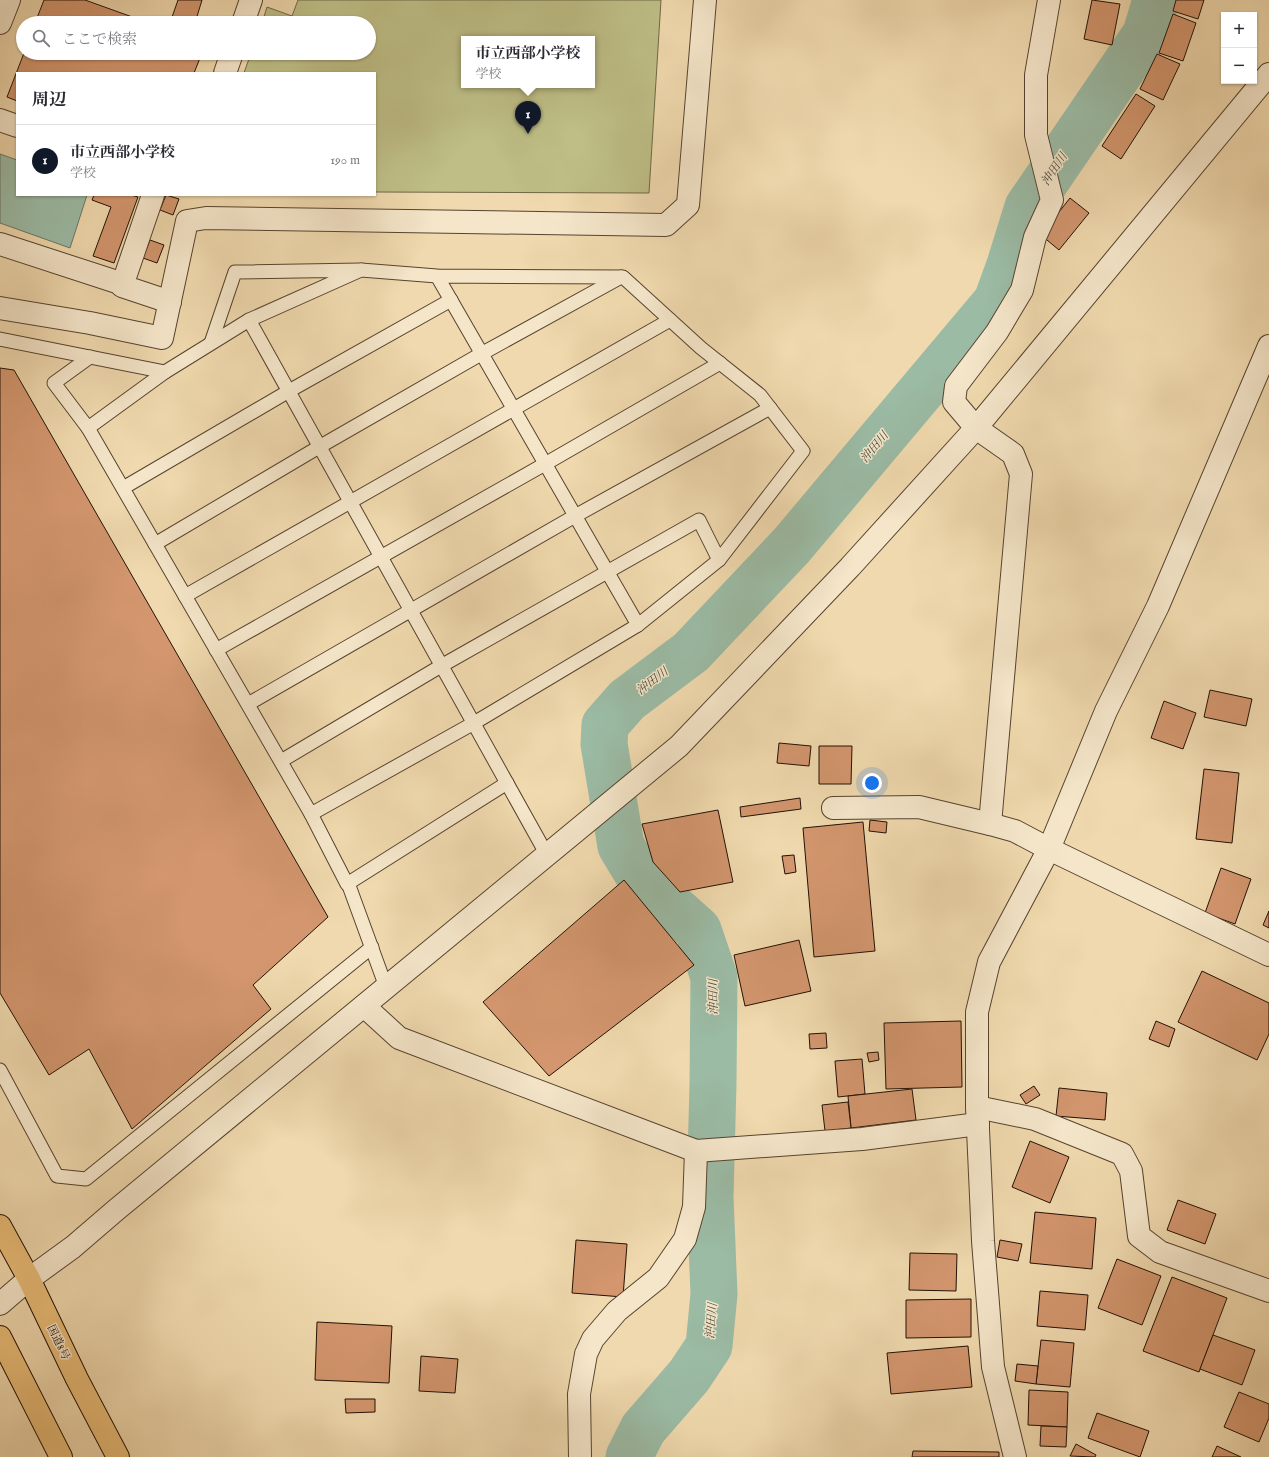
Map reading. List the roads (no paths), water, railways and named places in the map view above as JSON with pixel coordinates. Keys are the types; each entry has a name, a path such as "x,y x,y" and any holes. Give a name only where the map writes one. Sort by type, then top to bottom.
{"highway":[{"name":"国道8号","path":"0,1226 29,1279 77,1379 118,1457"},
{"path":"0,1337 61,1457"}],"street":[{"path":"0,23 8,0"},
{"path":"245,16 251,0"},
{"path":"0,308 90,323 162,338 188,222 206,218 666,225 688,205 705,0"},
{"path":"990,824 1021,474 1013,454 976,428 954,402 956,386 997,332 1022,290 1035,238 1052,200 1036,135 1036,75 1049,0"},
{"path":"225,72 230,60"},
{"path":"0,1304 29,1279 72,1247 122,1204 679,746 850,567 976,428 1269,74"},
{"path":"0,120 16,126"},
{"path":"123,284 153,196"},
{"path":"0,244 123,284 122,286 170,302"},
{"path":"1015,1457 993,1367 983,1241 976,1012 989,962 1049,849 1106,711 1158,606 1269,346"},
{"path":"833,808 919,807 1015,831 1049,849 1269,955"},
{"path":"364,1006 399,1038 696,1151 862,1139 978,1116 1035,1119 1122,1154 1131,1171 1139,1236 1160,1252 1269,1291"},
{"path":"580,1457 579,1394 586,1354 593,1339 617,1311 658,1278 685,1239 694,1207 696,1151"}],"lane":[{"path":"88,428 165,372 249,320 360,270"},
{"path":"211,343 235,272 360,270 437,276 623,277 670,320 760,396 802,451 719,560 638,625 474,723 311,814"},
{"path":"437,276 638,625"},
{"path":"155,544 319,447 481,354 623,277"},
{"path":"123,488 289,391 451,300"},
{"path":"249,320 547,855"},
{"path":"185,596 670,320"},
{"path":"0,339 165,372"},
{"path":"90,357 54,383 88,428 311,814 347,884 348,883 386,987"},
{"path":"216,650 720,363"},
{"path":"248,704 575,516 770,408"},
{"path":"281,761 441,666 699,520 719,560"},
{"path":"348,883 508,784"},
{"path":"0,1070 57,1176 86,1179 372,947"}],"waterway":[{"name":"沖田川","path":"629,1457 643,1429 689,1376 709,1346 714,1294 710,1197 714,977 698,930 641,879 621,846 604,744 605,725 627,700 691,652 792,545 997,301 1028,207 1146,34 1156,0"}],"place":[{"name":"市立西部小学校","path":"528,134"}]}
